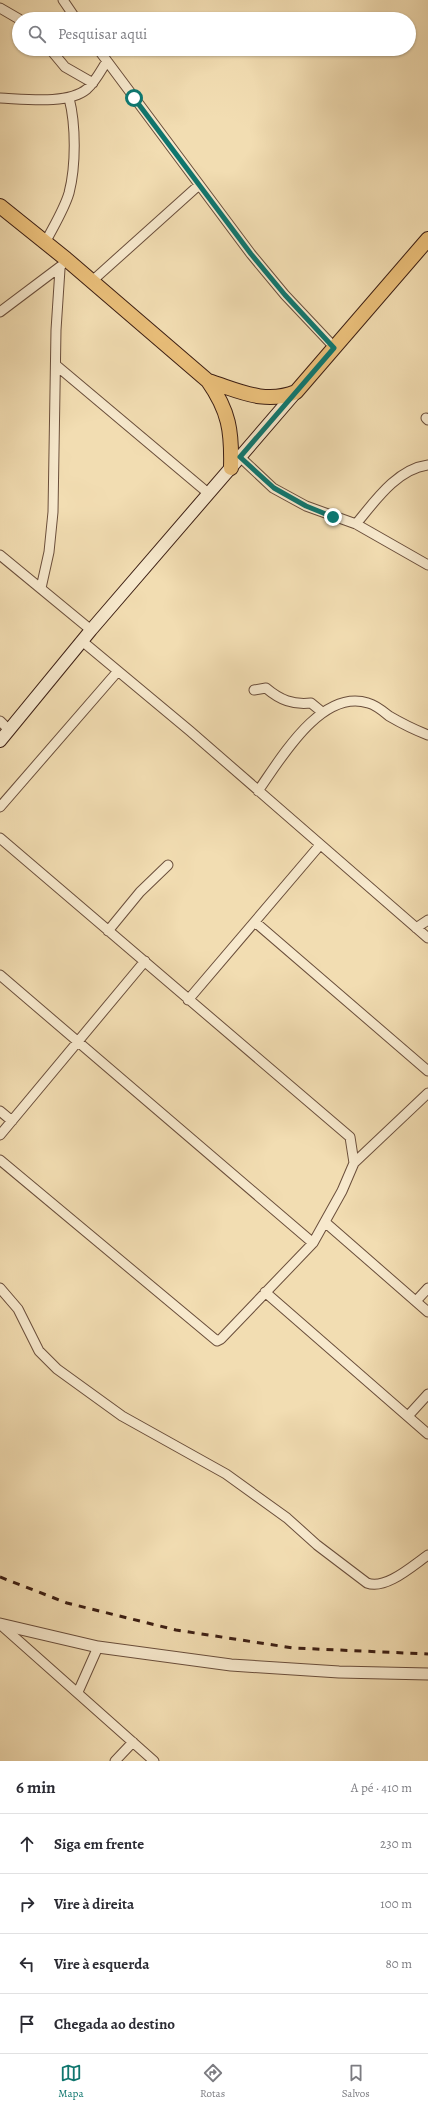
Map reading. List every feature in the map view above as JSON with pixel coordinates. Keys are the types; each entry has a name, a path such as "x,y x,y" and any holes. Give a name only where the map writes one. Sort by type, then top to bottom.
{"main road":[{"path":"0,206 45,243 63,264 91,282 208,381 220,398 232,438 235,462"},
{"path":"0,741 91,630 428,239"},
{"path":"208,381 261,398 285,397 296,392"}],"street":[{"path":"63,0 71,12"},
{"path":"0,8 12,15"},
{"path":"56,56 65,67 93,83"},
{"path":"103,56 251,254 285,295 334,348"},
{"path":"0,98 69,98 79,95 93,83 107,61"},
{"path":"45,243 69,193 74,150 74,124 69,98"},
{"path":"91,282 199,185"},
{"path":"0,312 63,264"},
{"path":"41,588 49,552 54,512 57,366 63,264"},
{"path":"57,366 208,493"},
{"path":"235,462 274,488 306,506 356,524 428,565"},
{"path":"356,524 391,485 409,470 418,466 428,465"},
{"path":"0,555 91,630"},
{"path":"82,641 190,731 428,938"},
{"path":"0,807 118,671"},
{"path":"254,690 266,688 280,699 295,704 311,703 322,712"},
{"path":"258,791 305,727 322,712 335,706 364,701 373,704 391,717 428,735"},
{"path":"0,721 9,730"},
{"path":"0,838 350,1137 354,1163"},
{"path":"188,1000 320,845"},
{"path":"108,931 140,892 168,865"},
{"path":"416,928 428,920"},
{"path":"255,922 428,1071"},
{"path":"0,1135 144,961"},
{"path":"0,975 313,1243"},
{"path":"0,1160 217,1341 221,1340 313,1243 326,1223 354,1163 428,1093"},
{"path":"0,1111 12,1121"},
{"path":"326,1223 428,1312"},
{"path":"0,1288 18,1309 38,1352 57,1369 122,1416 226,1474 287,1518 317,1545 366,1584 376,1586 386,1583 428,1555"},
{"path":"416,1301 428,1288"},
{"path":"265,1292 428,1434"},
{"path":"408,1416 428,1394"},
{"path":"1,1625 98,1647 231,1665 339,1672 428,1674"},
{"path":"1,1625 154,1761"},
{"path":"78,1692 98,1647"},
{"path":"115,1761 133,1742"}],"railway":[{"path":"0,1577 67,1603 176,1630 293,1648 428,1654"}],"route":[{"path":"134,98 251,254 285,295 334,348 240,457 274,488 306,506 333,517"}]}
